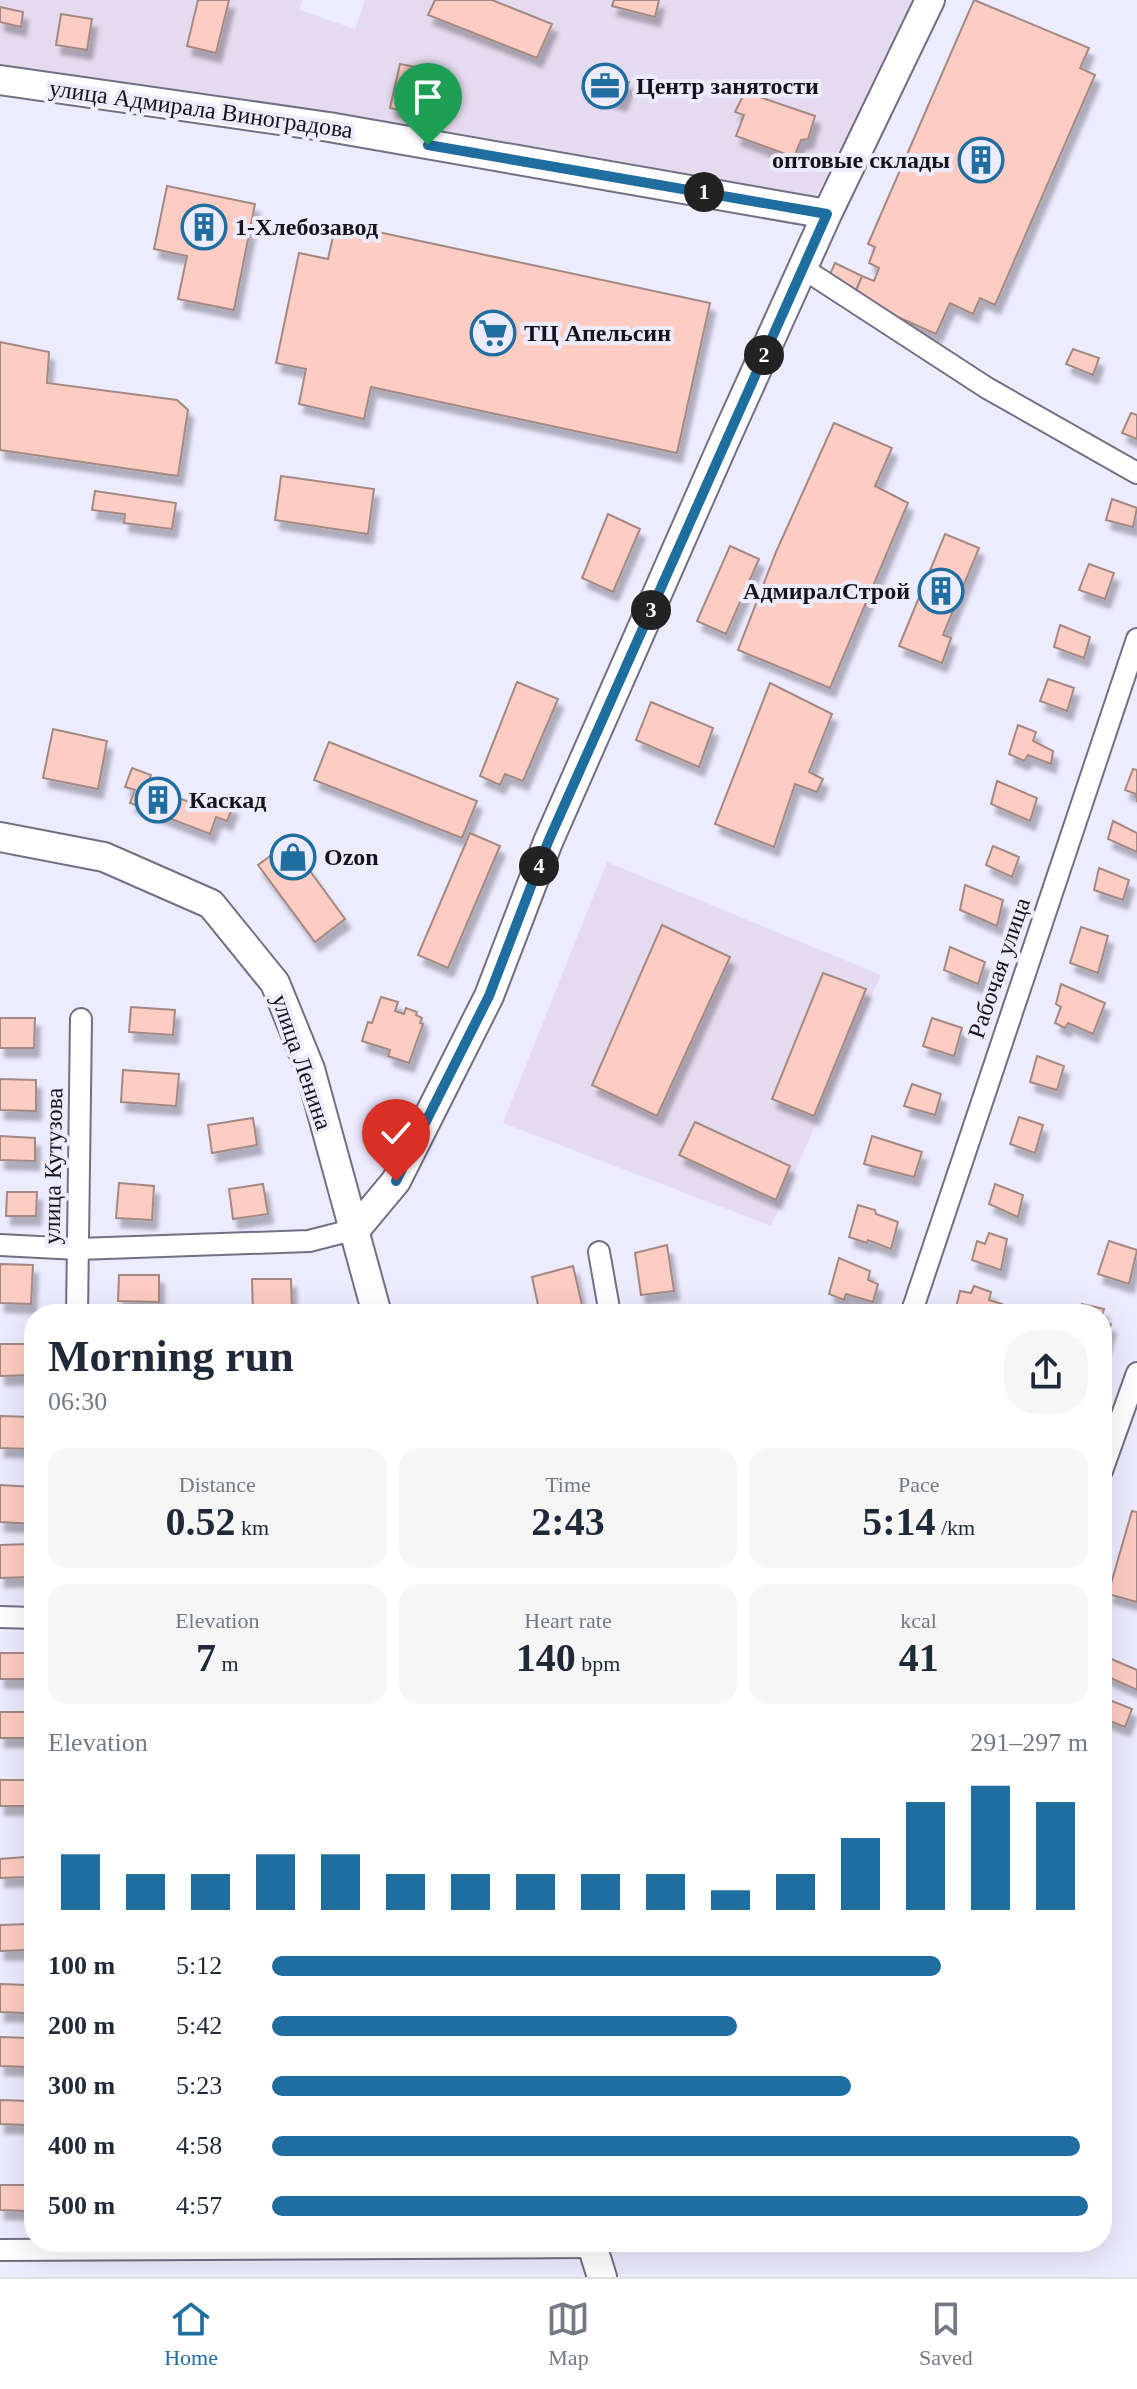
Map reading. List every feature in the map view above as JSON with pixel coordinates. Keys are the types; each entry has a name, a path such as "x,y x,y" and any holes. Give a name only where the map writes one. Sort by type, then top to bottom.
{"street":[{"path":"0,1245 78,1249 309,1241 356,1229 396,1181 489,996 548,842 827,214 930,0"},
{"name":"улица Адмирала Виноградова","path":"0,80 329,127 827,214"},
{"path":"804,269 987,388 1137,473"},
{"name":"Рабочая улица","path":"914,1304 1137,639"},
{"name":"улица Ленина","path":"0,837 104,857 211,904 275,983 310,1069 375,1304"},
{"name":"улица Кутузова","path":"77,1304 81,1019"},
{"path":"599,1252 608,1304"},
{"path":"1112,1443 1137,1373"},
{"path":"0,1617 24,1618"},
{"path":"0,2250 24,2249"},
{"path":"594,2252 602,2277"}],"shaded area":[{"path":"0,0 302,0 300,10 355,29 365,0 920,0 835,166 814,198 619,161 269,108 208,95 0,66"},
{"path":"607,862 881,975 771,1226 503,1123"}],"building":[{"path":"198,0 229,0 216,53 187,46"},
{"path":"435,0 492,0 552,24 537,58 428,15"},
{"path":"614,0 659,0 655,17 612,6"},
{"name":"оптовые склады","path":"974,0 1089,48 1080,68 1095,75 995,305 980,298 973,314 950,303 936,334 853,297 862,276 874,281 879,268 869,263 875,247 868,244"},
{"path":"0,7 23,12 21,27 0,22"},
{"path":"61,14 92,19 87,50 56,45"},
{"path":"400,64 431,70 421,115 390,108"},
{"name":"Центр занятости","path":"590,69 629,82 621,102 582,89"},
{"path":"745,92 815,116 808,139 801,140 794,157 736,136 744,115 735,112"},
{"name":"1-Хлебозавод","path":"167,186 255,204 234,310 178,299 187,256 154,249"},
{"name":"ТЦ Апельсин","path":"336,223 710,303 677,453 371,387 364,419 299,404 306,369 276,363 299,253 328,259"},
{"path":"835,263 862,276 855,294 827,281"},
{"path":"0,342 49,352 47,383 177,400 188,410 178,476 0,450"},
{"path":"1073,349 1099,358 1093,375 1066,364"},
{"path":"1131,413 1137,415 1137,439 1122,433"},
{"path":"834,423 892,448 875,486 908,503 830,688 738,650 776,552"},
{"path":"281,476 374,489 368,534 275,520"},
{"path":"95,491 176,503 172,529 124,523 125,514 92,510"},
{"path":"1112,499 1137,508 1133,527 1106,520"},
{"path":"608,514 640,529 613,592 582,578"},
{"name":"АдмиралСтрой","path":"945,534 979,548 943,635 951,638 942,663 899,646"},
{"path":"730,546 759,559 726,634 697,621"},
{"path":"1089,564 1114,573 1105,599 1079,590"},
{"path":"1060,625 1090,637 1084,658 1054,647"},
{"path":"1048,679 1074,688 1067,711 1040,701"},
{"path":"517,682 558,699 523,781 505,774 500,785 480,776"},
{"path":"770,683 832,714 809,772 823,779 817,792 795,784 774,847 715,824"},
{"path":"651,702 713,728 699,767 636,740"},
{"path":"1018,725 1036,732 1033,741 1053,751 1051,764 1028,755 1024,761 1009,754"},
{"path":"53,729 107,741 98,789 43,778"},
{"path":"329,742 477,801 462,838 314,780"},
{"name":"Каскад","path":"132,768 151,775 147,786 205,808 209,797 233,806 227,821 216,817 210,834 130,803 135,790 125,787"},
{"path":"1133,769 1137,770 1137,802 1136,794 1125,790"},
{"path":"997,781 1037,798 1030,821 991,804"},
{"path":"1113,821 1137,833 1137,852 1108,839"},
{"path":"470,833 500,846 448,968 418,955"},
{"path":"289,842 345,919 315,942 258,865"},
{"path":"993,846 1019,857 1012,877 986,865"},
{"path":"1099,868 1129,880 1123,900 1094,890"},
{"path":"965,885 1003,900 997,926 960,910"},
{"path":"662,925 730,957 657,1116 592,1085"},
{"path":"1081,927 1108,936 1098,973 1070,963"},
{"path":"950,947 985,962 978,984 944,970"},
{"path":"823,973 866,989 814,1116 772,1099"},
{"path":"1061,984 1105,1003 1093,1034 1068,1023 1065,1028 1055,1023 1061,1007 1056,1004"},
{"path":"381,997 398,1002 395,1011 404,1014 406,1008 417,1012 416,1015 422,1018 420,1023 423,1024 409,1063 388,1056 390,1050 362,1041"},
{"path":"131,1007 175,1010 173,1035 129,1032"},
{"path":"0,1018 35,1018 34,1048 0,1048"},
{"path":"932,1018 962,1028 954,1056 923,1046"},
{"path":"1037,1056 1064,1066 1057,1090 1030,1082"},
{"path":"123,1070 179,1074 176,1106 121,1102"},
{"path":"0,1079 36,1080 36,1111 0,1110"},
{"path":"912,1084 941,1094 935,1115 904,1106"},
{"path":"1019,1117 1043,1125 1035,1153 1010,1144"},
{"path":"253,1118 257,1145 212,1153 208,1125"},
{"path":"695,1122 790,1166 776,1200 679,1155"},
{"path":"0,1136 35,1138 35,1161 0,1160"},
{"path":"872,1136 922,1152 914,1177 864,1164"},
{"path":"119,1183 154,1186 152,1220 116,1218"},
{"path":"263,1184 268,1214 233,1219 229,1189"},
{"path":"995,1184 1023,1195 1018,1217 989,1204"},
{"path":"7,1192 37,1192 36,1216 6,1216"},
{"path":"858,1205 898,1222 891,1249 849,1237"},
{"path":"989,1233 1007,1239 1001,1270 972,1260 977,1241 985,1244"},
{"path":"1109,1241 1137,1250 1129,1284 1098,1274"},
{"path":"667,1245 674,1291 641,1295 635,1253"},
{"path":"839,1258 870,1271 868,1280 878,1284 873,1302 846,1294 844,1300 829,1294"},
{"path":"0,1264 33,1265 31,1304 0,1303"},
{"path":"573,1266 582,1304 538,1304 532,1277"},
{"path":"119,1275 159,1275 159,1302 118,1301"},
{"path":"252,1279 291,1279 292,1304 253,1304"},
{"path":"974,1286 991,1292 989,1300 1002,1304 957,1304 960,1291 971,1293"},
{"path":"0,1344 24,1344 24,1375 0,1376"},
{"path":"0,1416 24,1417 24,1449 0,1448"},
{"path":"0,1485 24,1486 24,1523 0,1522"},
{"path":"1132,1511 1137,1512 1137,1602 1112,1595 1112,1580"},
{"path":"24,1544 24,1577 0,1578 0,1545"},
{"path":"0,1653 24,1653 24,1679 0,1679"},
{"path":"1112,1659 1137,1670 1137,1690 1112,1679"},
{"path":"1112,1701 1132,1709 1125,1727 1112,1722"},
{"path":"0,1712 24,1712 24,1738 0,1738"},
{"path":"0,1780 24,1780 24,1806 0,1806"},
{"path":"24,1857 24,1877 0,1878 0,1859"},
{"path":"24,1924 24,1950 0,1951 0,1925"},
{"path":"0,1984 24,1985 24,2013 0,2012"},
{"path":"0,2037 24,2038 24,2067 0,2066"},
{"path":"0,2100 24,2101 24,2125 0,2124"},
{"path":"0,2185 24,2185 24,2211 0,2210"}],"place":[{"name":"Центр занятости","path":"605,86"},
{"name":"оптовые склады","path":"981,160"},
{"name":"1-Хлебозавод","path":"204,227"},
{"name":"ТЦ Апельсин","path":"493,333"},
{"name":"АдмиралСтрой","path":"941,591"},
{"name":"Каскад","path":"158,800"},
{"name":"Ozon","path":"293,857"}],"route":[{"path":"396,1181 489,996 548,842 827,214 428,145"}]}
